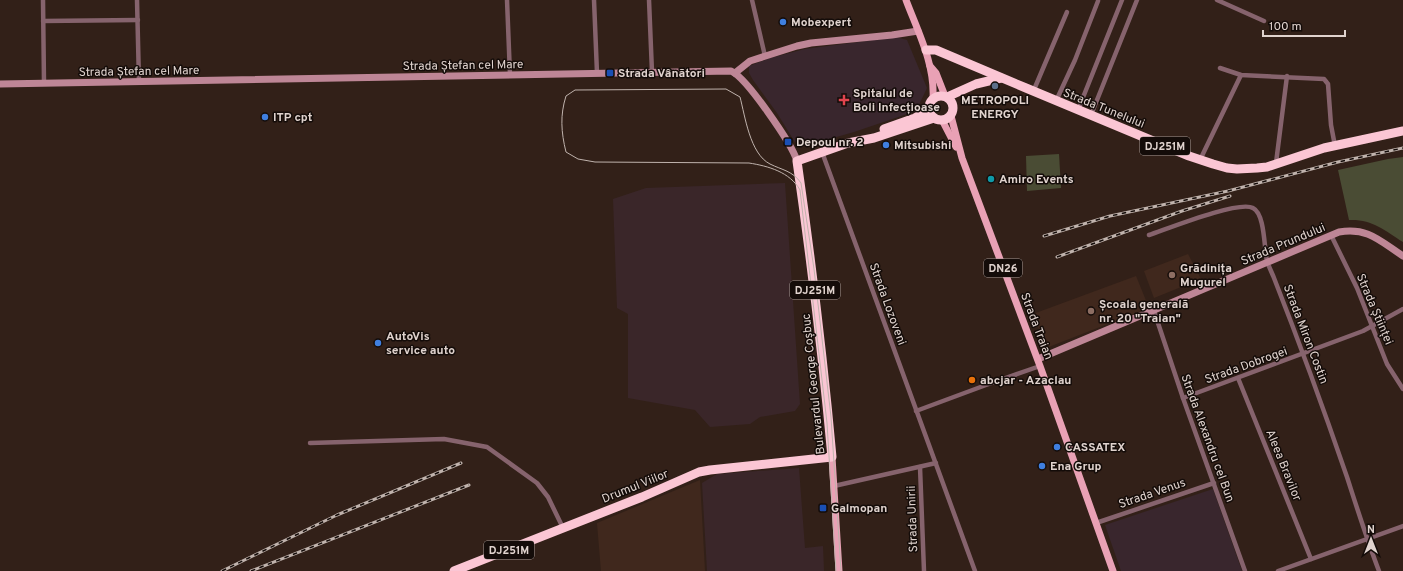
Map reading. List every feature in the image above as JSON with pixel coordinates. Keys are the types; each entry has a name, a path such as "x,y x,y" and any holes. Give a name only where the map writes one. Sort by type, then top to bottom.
{"highway":[{"name":"DJ251M","path":"926,50 936,50 1001,78"},
{"name":"Strada Tunelului","path":"1001,78 1200,160 1237,169 1262,167 1335,146 1403,131"},
{"path":"797,161 915,118 929,110 929,104 933,98 941,95 946,96 961,92 984,81 1001,78"},
{"path":"946,96 953,104 961,92"},
{"name":"DN26","path":"951,116 954,110 953,104"},
{"name":"DN26","path":"929,110 938,119"},
{"path":"848,143 874,138 951,116"},
{"name":"Bulevardul George Coșbuc","path":"797,161 813,271 832,458"},
{"name":"Drumul Viilor","path":"454,571 699,472 832,458"}],"main road":[{"path":"906,0 926,50 934,89 933,98"},
{"path":"930,65 936,73 946,96"},
{"name":"Strada Traian","path":"951,116 962,158 1039,363 1113,571"},
{"name":"Strada Traian","path":"938,119 962,158"},
{"name":"Bulevardul George Coșbuc","path":"832,458 839,571"}],"street":[{"path":"43,0 44,83"},
{"path":"138,0 139,82"},
{"path":"507,0 510,75"},
{"path":"594,0 597,74"},
{"path":"649,0 652,72"},
{"path":"752,0 765,56"},
{"path":"1078,110 1122,0"},
{"path":"1090,115 1137,0"},
{"path":"1217,0 1264,21"},
{"path":"1056,101 1075,60 1098,1"},
{"path":"1033,92 1067,12"},
{"path":"43,21 138,20"},
{"path":"735,73 745,64 797,46 811,43 918,31"},
{"path":"1220,68 1241,75 1287,76 1321,78 1326,80 1328,84 1331,125 1335,146"},
{"name":"Strada Ștefan cel Mare","path":"0,84 652,72 723,71 735,73"},
{"name":"Bulevardul George Coșbuc","path":"735,73 746,84 764,107 792,149 797,161"},
{"path":"1200,160 1241,75"},
{"path":"1276,163 1287,76"},
{"name":"Strada Lozoveni","path":"822,152 975,571"},
{"name":"Strada Miron Costin","path":"1149,235 1227,209 1242,206 1253,208 1260,214 1268,263 1304,354 1379,571"},
{"name":"Strada Prundului","path":"916,411 986,385 1039,363 1154,311 1331,235 1348,230 1363,232 1371,235 1403,256"},
{"name":"Strada Științei","path":"1331,235 1356,288 1387,364 1403,389"},
{"name":"Strada Dobrogei","path":"1183,398 1304,354 1372,327 1403,309"},
{"name":"Strada Alexandru cel Bun","path":"1154,311 1183,398 1245,571"},
{"name":"Aleea Bravilor","path":"1238,378 1311,559"},
{"path":"310,443 444,439 487,447 537,483 548,498 563,528"},
{"path":"834,486 936,463"},
{"name":"Strada Unirii","path":"920,467 924,571"},
{"name":"Strada Venus","path":"1096,523 1214,483"},
{"path":"1278,571 1403,526"}],"shaded area":[{"name":"Spitalul de Boli Infecțioase","path":"896,37 907,40 927,88 916,111 854,132 805,146 800,147 796,144 777,113 749,73 749,66 770,58 805,49"},
{"path":"785,183 800,404 795,411 760,417 750,424 710,427 695,410 628,398 628,314 617,308 613,199 646,188"},
{"name":"Grădinița Mugurel","path":"1188,254 1201,279 1154,298 1144,271"},
{"name":"Școala generală nr. 20 \"Traian\"","path":"1136,276 1149,308 1046,348 1033,314"},
{"path":"799,468 805,548 823,546 824,571 707,571 702,483 717,474"},
{"path":"700,480 705,571 601,571 597,523"},
{"path":"1213,489 1242,571 1121,571 1105,525"}],"green space":[{"path":"1059,154 1061,188 1027,191 1026,156"},
{"path":"1403,157 1403,242 1371,223 1349,220 1338,170"}],"tram line":[{"path":"836,571 827,423 800,190 796,184 784,174 771,168 749,163 595,162 578,159 566,152 562,124 566,96 575,90 726,89 740,97 749,134 763,159 770,164 791,173 801,183 814,269 831,417 841,571"}],"railway":[{"path":"1044,236 1110,216 1228,191 1338,162 1403,148"},
{"path":"1057,257 1182,211 1230,196"},
{"path":"222,571 337,515 461,463"},
{"path":"251,571 469,485"}],"place":[{"name":"Mobexpert","path":"783,22"},
{"name":"Strada Vânători","path":"610,73"},
{"name":"METROPOLI ENERGY","path":"995,86"},
{"name":"Spitalul de Boli Infecțioase","path":"844,100"},
{"name":"ITP cpt","path":"265,117"},
{"name":"Depoul nr. 2","path":"788,142"},
{"name":"Mitsubishi","path":"886,145"},
{"name":"Amiro Events","path":"991,179"},
{"name":"Grădinița Mugurel","path":"1172,275"},
{"name":"Școala generală nr. 20 \"Traian\"","path":"1091,311"},
{"name":"AutoVis service auto","path":"378,343"},
{"name":"abcjar - Azaclau","path":"972,380"},
{"name":"CASSATEX","path":"1057,447"},
{"name":"Ena Grup","path":"1042,466"},
{"name":"Galmopan","path":"823,508"}]}
